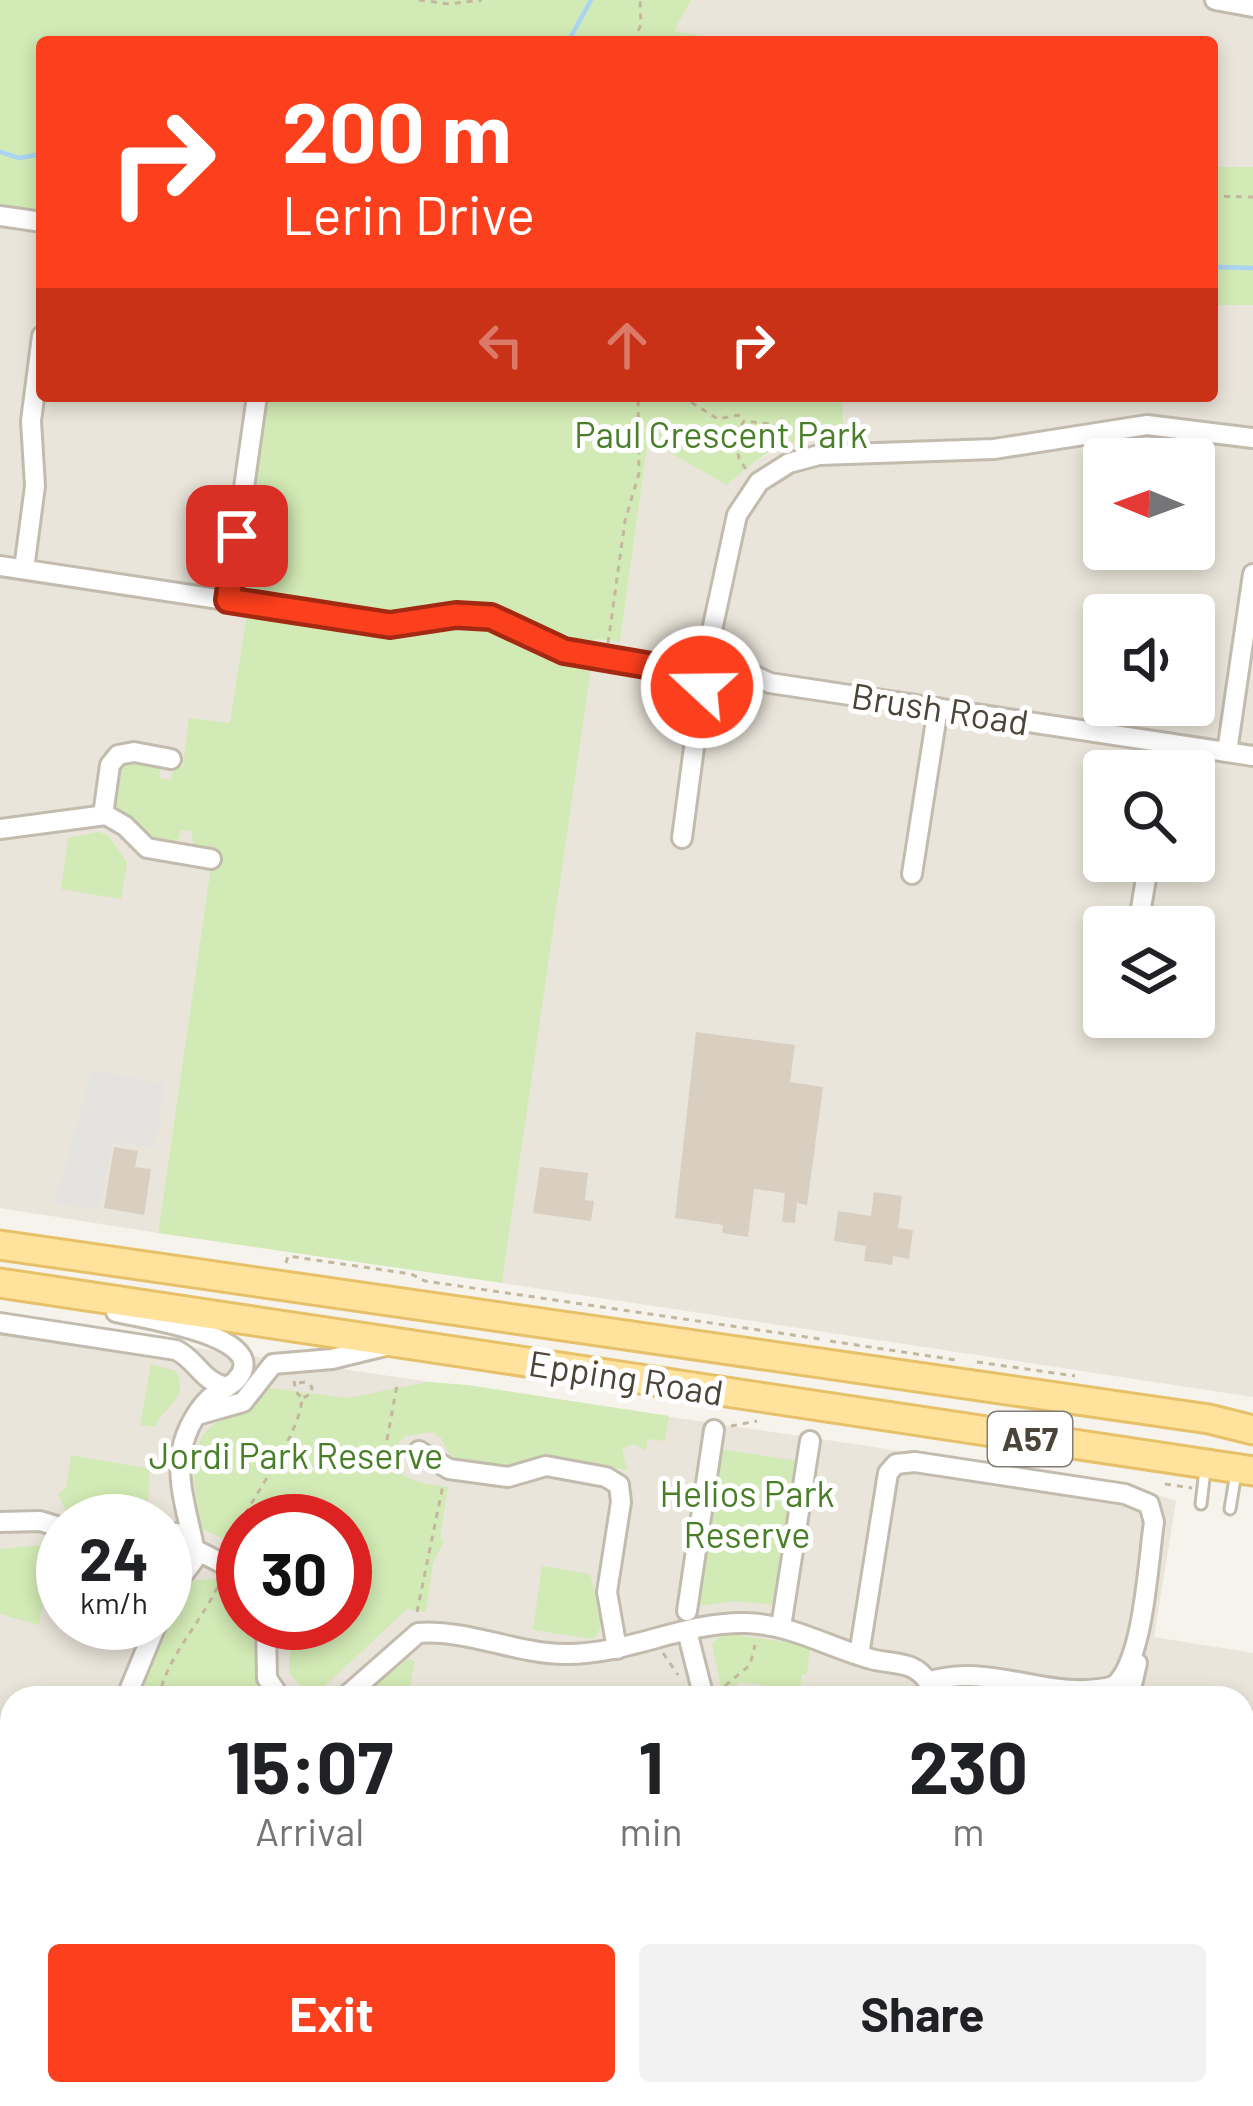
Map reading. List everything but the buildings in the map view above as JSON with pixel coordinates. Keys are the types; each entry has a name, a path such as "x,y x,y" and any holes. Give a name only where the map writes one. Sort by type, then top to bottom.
{"main road":[{"name":"Epping Road","path":"0,1244 1080,1389 1253,1430"},
{"name":"Epping Road","path":"0,1283 1245,1470"}],"street":[{"path":"1215,0 1253,7"},
{"path":"0,215 36,221"},
{"path":"24,569 35,486 31,421 36,382"},
{"path":"228,600 256,402"},
{"path":"682,838 732,530 746,498 772,472 805,458 994,449 1147,425 1253,438"},
{"name":"Brush Road","path":"0,566 390,625 456,615 491,617 564,651 709,678 1253,755"},
{"path":"1227,752 1253,574"},
{"path":"718,615 730,663"},
{"name":"Brush Road","path":"709,678 717,656 770,683"},
{"path":"912,874 938,708"},
{"path":"1166,750 1167,743"},
{"path":"103,814 110,765 118,755 134,752 171,759"},
{"path":"0,830 103,814 116,818 147,848 211,859"},
{"path":"0,1283 233,1344 244,1364 241,1376 210,1397 181,1453 192,1551"},
{"path":"0,1323 176,1350 213,1385 227,1388"},
{"path":"197,1415 243,1402 272,1364 332,1359 399,1343"},
{"path":"194,1366 197,1415"},
{"path":"704,1686 687,1621 714,1430"},
{"path":"781,1627 810,1441"},
{"path":"419,1451 449,1469 508,1477 546,1466 606,1477 619,1485 621,1502 607,1592 617,1648"},
{"path":"859,1654 888,1473 896,1464 907,1462 1145,1499 1154,1522 1132,1686"},
{"path":"0,1522 36,1521"},
{"path":"192,1543 216,1559"},
{"path":"358,1686 418,1633 557,1654 617,1648 687,1621 781,1627 859,1654 914,1666 926,1686"},
{"path":"131,1686 146,1650"},
{"path":"266,1650 266,1678 272,1686"},
{"path":"938,1686 964,1674 1045,1686"}],"lane":[{"path":"1201,1504 1206,1465"},
{"path":"1230,1509 1245,1470"}],"path":[{"path":"419,0 482,0"},
{"path":"636,36 640,0"},
{"path":"1218,196 1253,197"},
{"path":"608,643 625,521 639,473 638,402"},
{"path":"691,402 718,419 739,415 744,421 772,424 805,458"},
{"path":"744,421 735,435 747,469"},
{"path":"284,1284 287,1256 554,1300 880,1345 965,1363 986,1362 1080,1389"},
{"path":"305,1382 312,1387 311,1394 302,1398 296,1392 297,1384 305,1382"},
{"path":"387,1440 397,1385"},
{"path":"417,1612 443,1485"},
{"path":"726,1686 750,1665 756,1642"}],"shaded area":[{"path":"691,0 1253,0 1253,167 1218,167 1218,36 698,36 673,31"},
{"path":"0,208 36,213 36,402 266,402 242,568 250,593 158,1233 0,1208"},
{"path":"1218,305 1253,305 1253,1397 502,1283 594,639 620,642 648,440 748,466 793,440 844,433 842,402 1218,402"},
{"path":"92,1070 165,1084 155,1148 113,1142 98,1210 55,1203"},
{"path":"0,1319 868,1446 1148,1492 1176,1501 1154,1637 1253,1653 1253,1686 0,1686"}],"green space":[{"path":"0,0 691,0 674,31 702,36 36,36 36,213 0,208"},
{"path":"1218,167 1253,167 1253,305 1218,305"},
{"name":"Paul Crescent Park","path":"266,402 842,402 844,434 780,447 727,485 648,440 620,642 595,639 593,649 568,643 490,607 464,605 391,616 250,593 243,583"},
{"path":"247,613 392,634 486,625 561,661 591,668 502,1283 158,1233 213,851 194,847 191,831 181,830 176,845 151,841 112,801 117,769 125,759 161,763 159,778 171,780 174,766 183,767 189,718 230,723"},
{"path":"98,832 108,835 127,862 121,899 61,889 68,838"},
{"path":"151,1364 176,1371 180,1380 178,1395 155,1427 140,1425"},
{"name":"Jordi Park Reserve","path":"427,1382 669,1416 665,1441 648,1439 646,1451 635,1444 622,1448 627,1470 549,1459 503,1469 451,1457 432,1432 405,1436 386,1456 412,1480 448,1487 440,1537 444,1542 433,1563 426,1612 407,1609 372,1642 372,1494 216,1494 216,1535 200,1528 194,1466 202,1438 270,1388 348,1398"},
{"name":"Helios Park Reserve","path":"712,1448 800,1461 777,1605 737,1601 688,1607"},
{"path":"71,1455 150,1469 149,1494 58,1494 66,1488"},
{"path":"36,1546 36,1624 0,1614 0,1549"},
{"path":"542,1566 590,1574 601,1614 595,1639 533,1630"},
{"path":"216,1579 216,1650 256,1650 255,1670 261,1686 144,1686 158,1650 192,1650 192,1583"},
{"path":"720,1636 810,1645 807,1674 802,1674 800,1686 740,1682 721,1686 712,1644"},
{"name":"Jordi Park Reserve","path":"290,1650 363,1650 325,1686 300,1686 289,1673"},
{"path":"404,1659 415,1661 410,1686 373,1686"}],"waterway":[{"path":"571,36 591,0"},
{"path":"0,152 19,158 36,155"},
{"path":"1218,267 1253,268"}],"route":[{"path":"237,536 228,600 390,625 456,615 491,617 564,651 663,668 702,687"}]}
